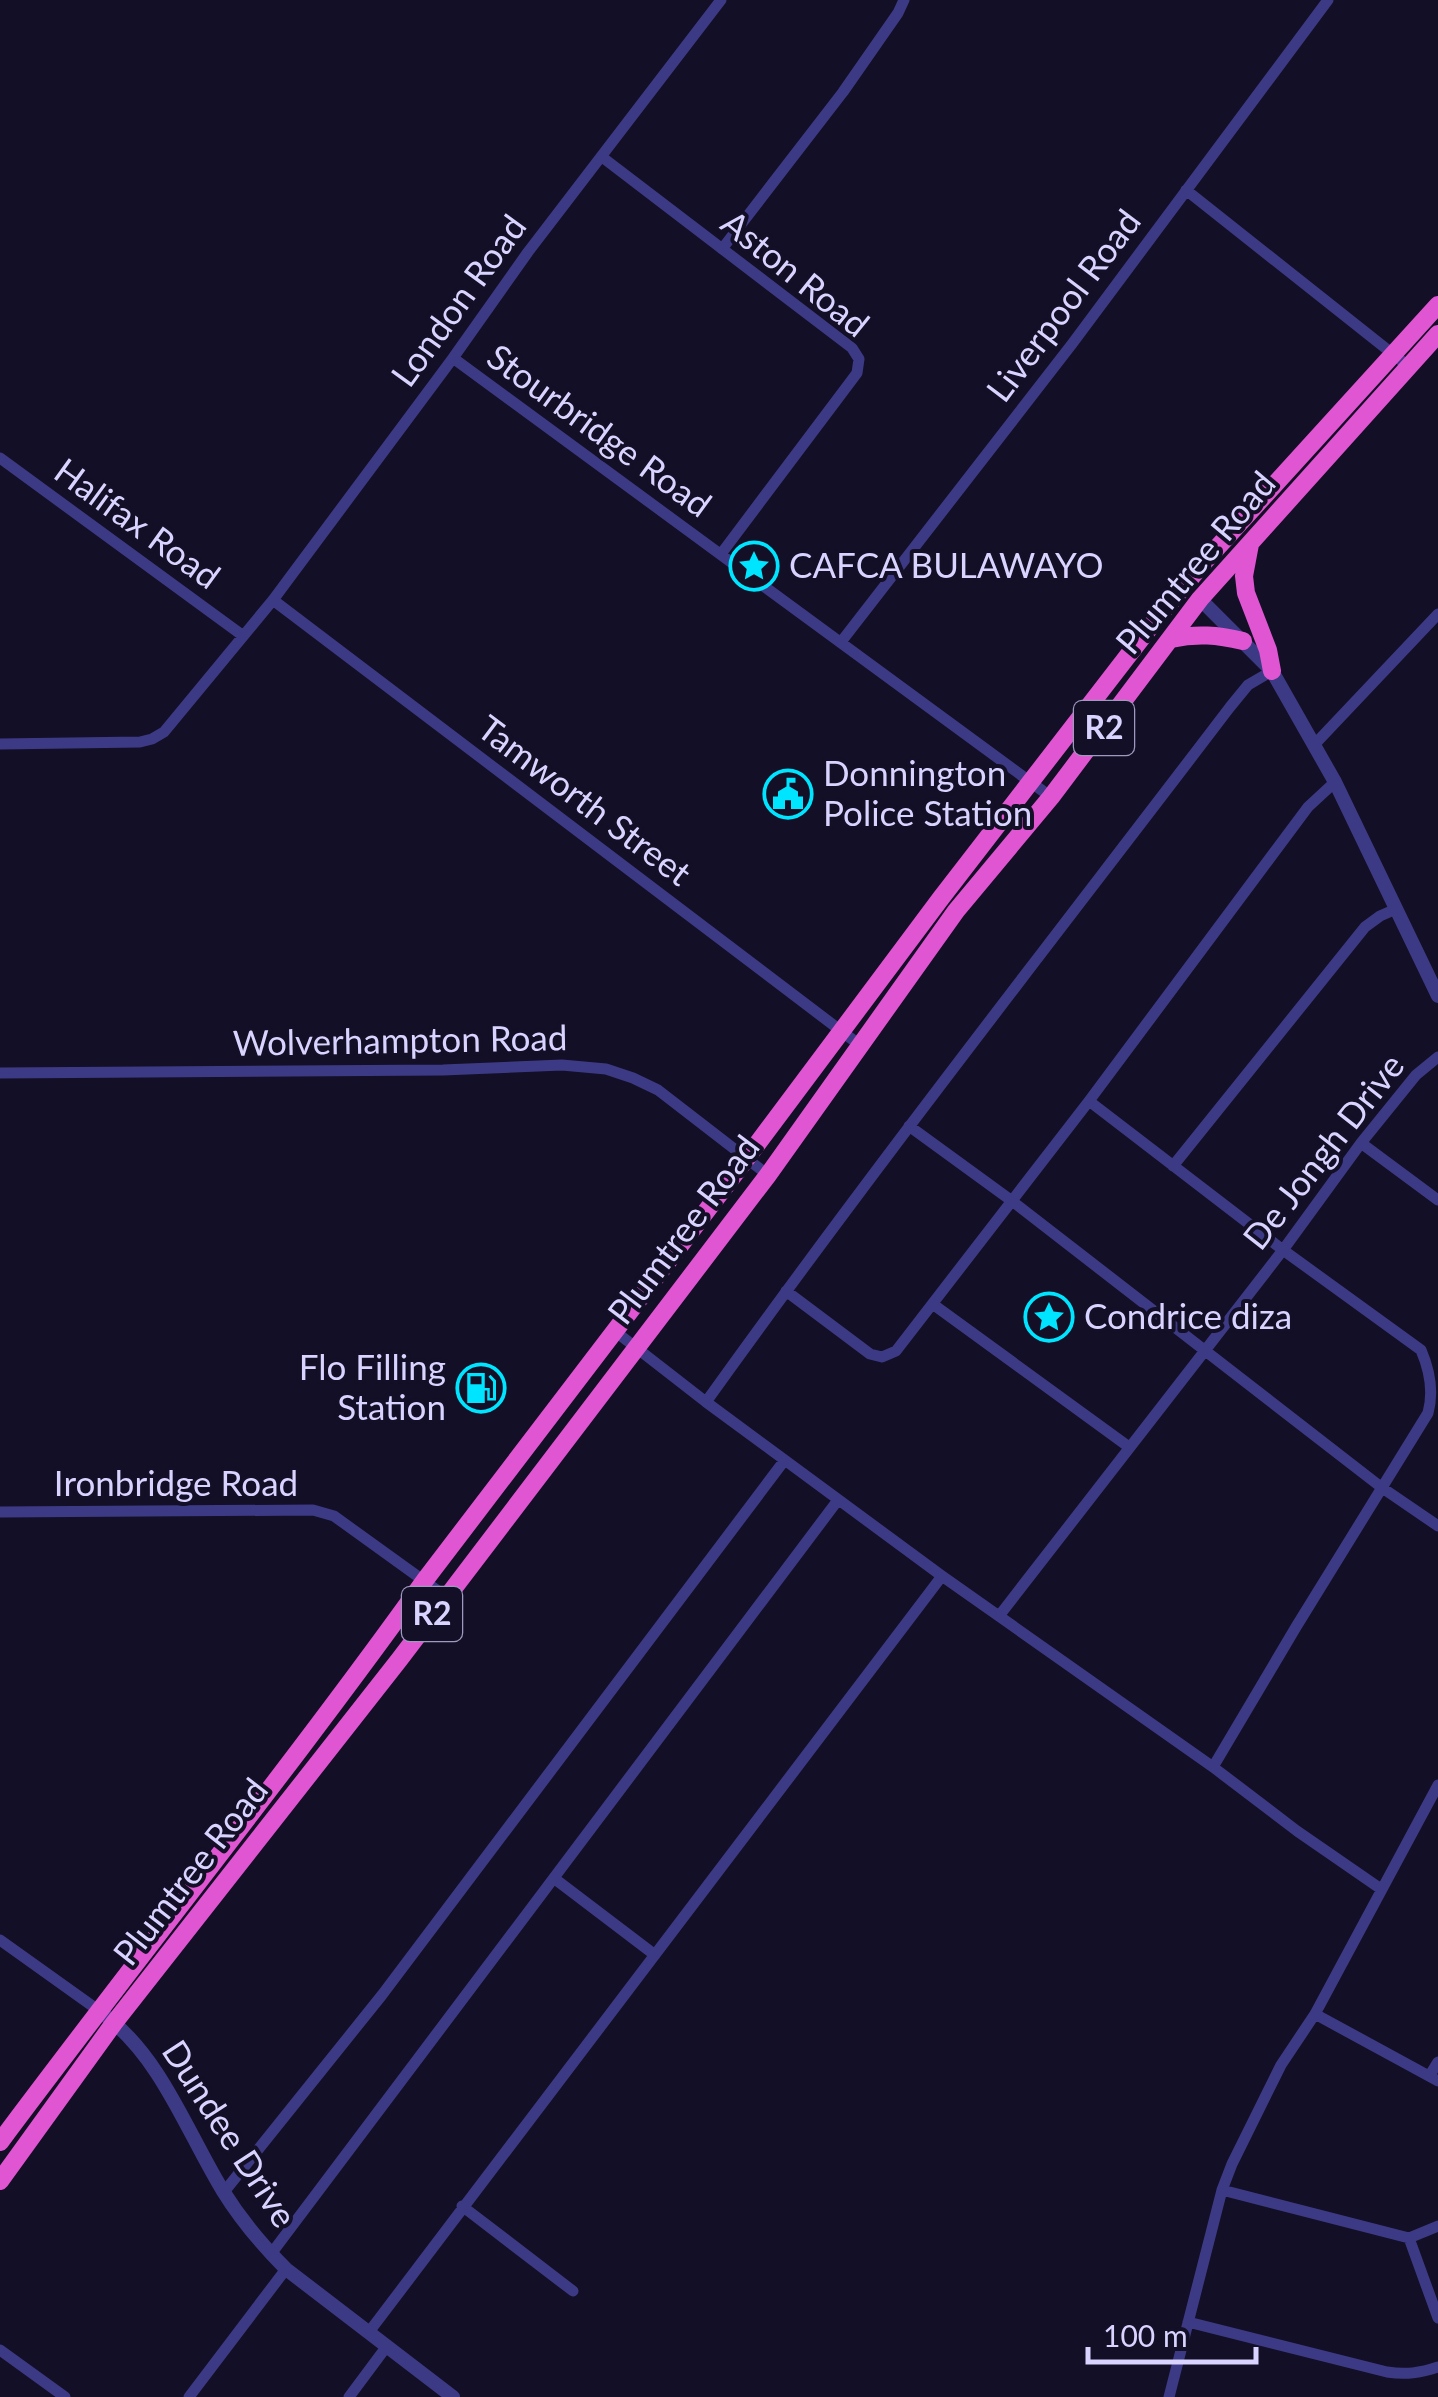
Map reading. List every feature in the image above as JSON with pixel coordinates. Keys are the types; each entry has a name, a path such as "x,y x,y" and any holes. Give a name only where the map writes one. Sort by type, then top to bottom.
{"highway":[{"name":"Plumtree Road","path":"0,2142 1157,618 1438,304"},
{"name":"Plumtree Road","path":"0,2181 114,2022 399,1660 768,1174 956,911 1051,797 1200,600 1438,334"},
{"path":"1250,544 1244,576 1246,593 1268,650 1272,672"},
{"path":"1157,618 1200,600 1205,561"},
{"path":"1171,639 1196,634 1243,641"}],"street":[{"name":"London Road","path":"0,744 140,742 164,732 273,600 528,252 721,0"},
{"path":"722,248 843,92 904,0"},
{"name":"Liverpool Road","path":"841,642 1072,344 1328,0"},
{"name":"Aston Road","path":"602,157 852,348 859,359 857,374 721,554"},
{"path":"1186,190 1408,366"},
{"name":"Stourbridge Road","path":"453,358 1051,797"},
{"name":"Halifax Road","path":"0,458 242,635"},
{"name":"Tamworth Street","path":"273,600 861,1046"},
{"path":"1200,600 1272,672 1335,782 1438,996"},
{"path":"1315,744 1438,614"},
{"path":"706,1402 909,1126 1230,707 1248,685 1272,672"},
{"path":"786,1291 876,1357 896,1351 1308,808 1335,782"},
{"path":"1173,1166 1365,927 1396,909"},
{"name":"De Jongh Drive","path":"1000,1616 1361,1144 1416,1074 1438,1057"},
{"name":"Wolverhampton Road","path":"0,1073 443,1070 548,1065 606,1069 658,1090 768,1174"},
{"path":"1089,1100 1282,1250 1421,1350 1428,1366 1432,1400 1428,1414 1214,1767"},
{"path":"909,1126 1012,1201 1381,1487 1438,1526"},
{"path":"1361,1144 1438,1200"},
{"path":"934,1305 1130,1446"},
{"path":"616,1332 942,1576 1382,1889"},
{"path":"224,2192 382,1995 784,1461"},
{"path":"271,2254 838,1500"},
{"name":"Ironbridge Road","path":"0,1512 313,1510 334,1516 446,1596"},
{"path":"368,2332 942,1576"},
{"path":"1169,2397 1232,2164 1281,2065 1315,2014 1438,1786"},
{"path":"555,1879 654,1955"},
{"path":"0,1940 98,2010"},
{"name":"Dundee Drive","path":"98,2010 114,2022 158,2076 224,2192 249,2230 271,2254 454,2397"},
{"path":"1315,2014 1434,2078 1438,2062"},
{"path":"1222,2190 1409,2238 1438,2226"},
{"path":"462,2206 573,2290"},
{"path":"1409,2238 1438,2318"},
{"path":"189,2397 286,2269"},
{"path":"1188,2322 1387,2372 1404,2375 1438,2367"},
{"path":"349,2397 388,2346"},
{"path":"0,2350 65,2397"}],"place":[{"name":"CAFCA BULAWAYO","path":"754,566"},
{"name":"Donnington Police Station","path":"788,794"},
{"name":"Condrice diza","path":"1049,1317"},
{"name":"Flo Filling Station","path":"481,1388"}]}
